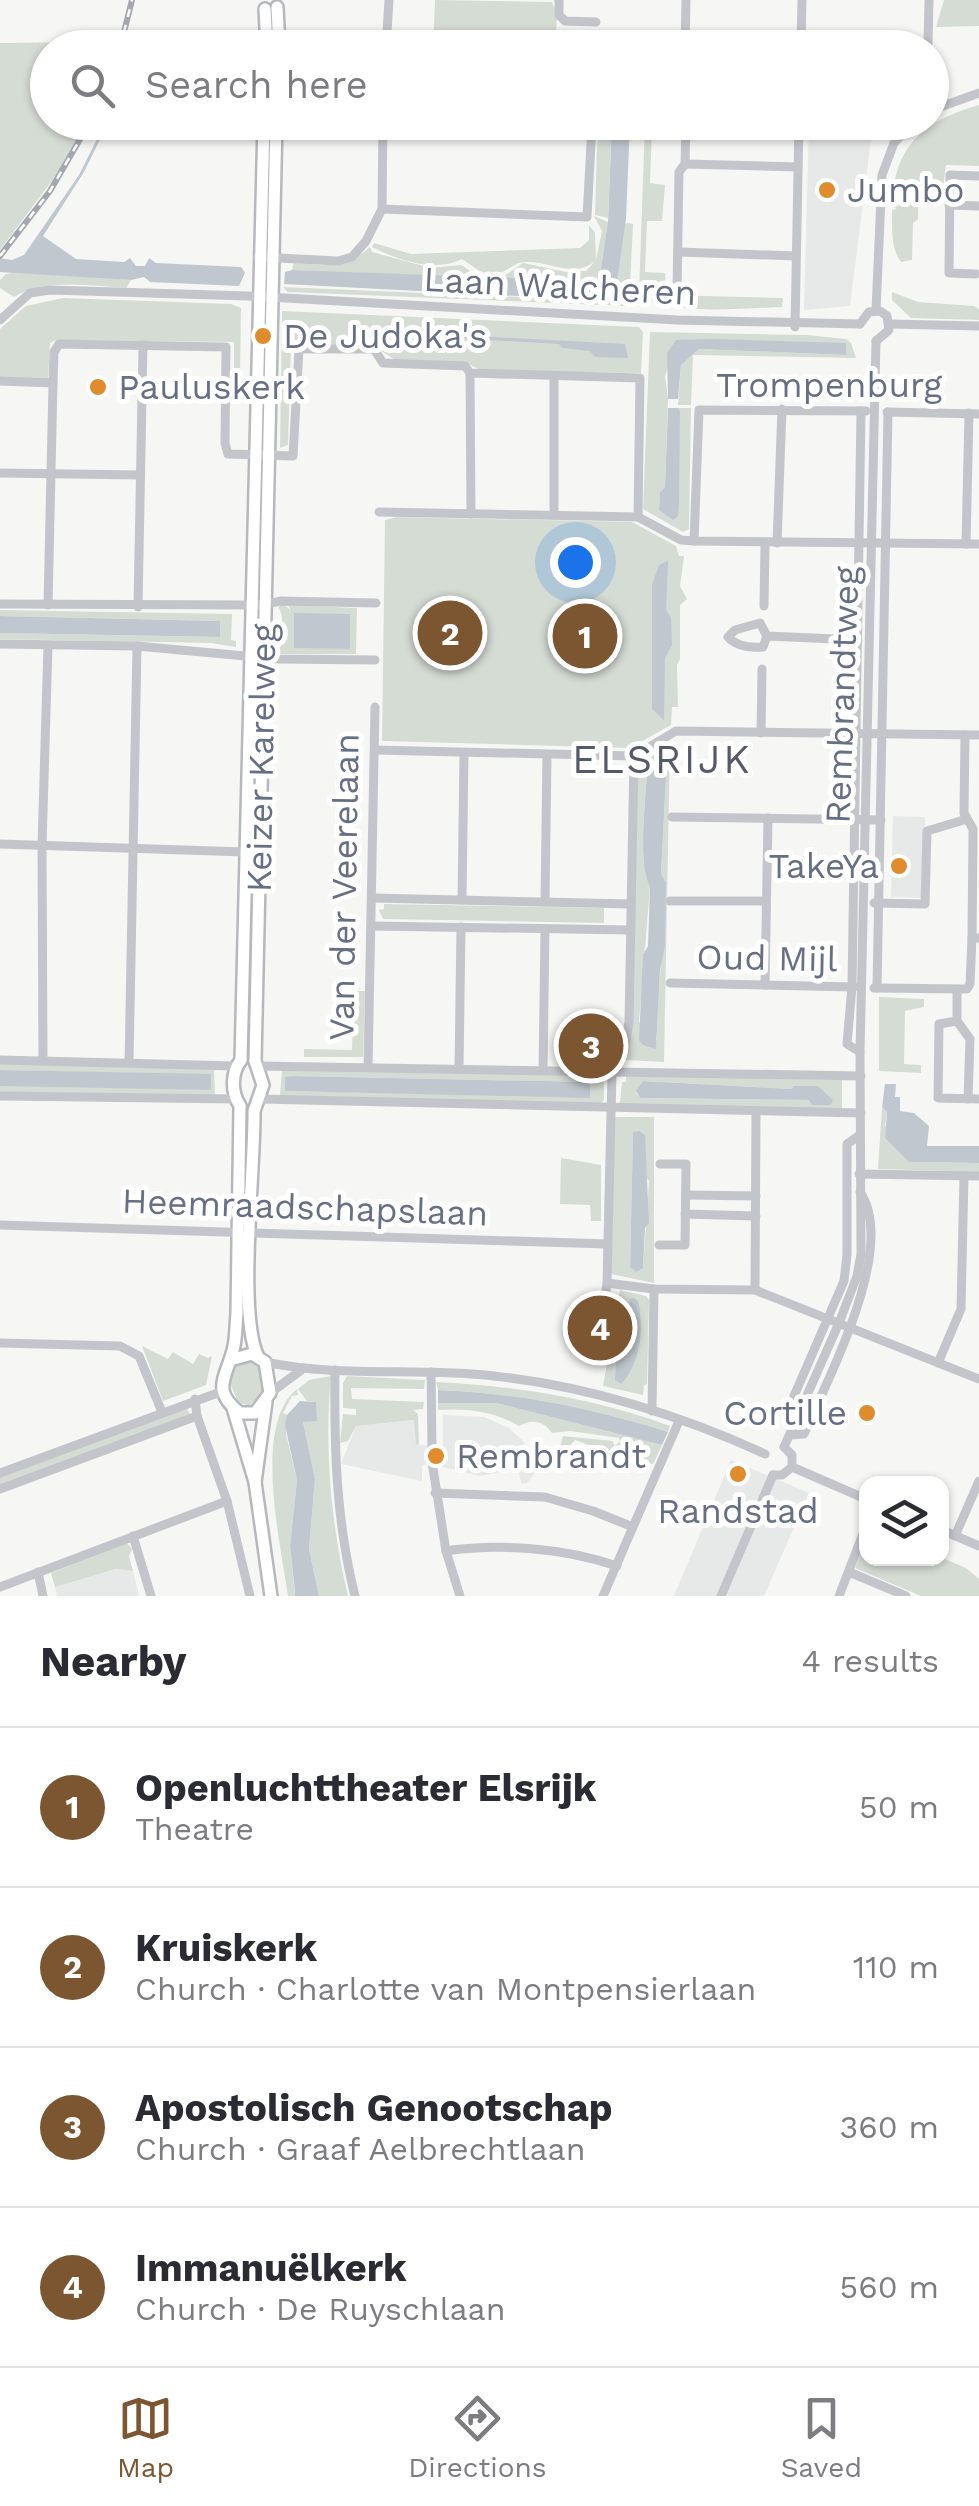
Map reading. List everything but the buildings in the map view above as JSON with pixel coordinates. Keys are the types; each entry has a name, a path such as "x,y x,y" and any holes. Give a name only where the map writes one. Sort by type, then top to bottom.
{"main road":[{"path":"268,30 270,4"},
{"path":"270,4 275,30"},
{"name":"Keizer Karelweg","path":"248,1063 245,852 250,654 257,605 264,140"},
{"name":"Keizer Karelweg","path":"265,257 275,140"},
{"name":"Keizer Karelweg","path":"248,1063 264,657 257,605"},
{"path":"255,1482 268,1397 262,1360 251,1338 244,1233 238,1102 233,1087 248,1063 263,1077 258,1103 244,1233 237,1313 223,1391 233,1408 255,1482 270,1596"},
{"path":"238,1102 246,1108 258,1103"},
{"path":"230,1360 244,1354 262,1360"},
{"path":"233,1408 248,1415 268,1397"}],"street":[{"path":"387,30 388,0"},
{"path":"560,0 559,15 566,21 596,22"},
{"path":"685,30 686,0"},
{"path":"801,30 802,0"},
{"path":"928,30 929,0"},
{"path":"949,104 979,93"},
{"path":"265,257 338,261 352,256 366,241 382,209 383,140"},
{"path":"382,209 587,217 591,140"},
{"path":"677,292 680,172 685,164 686,140"},
{"path":"795,327 799,140"},
{"path":"876,310 882,174 897,140"},
{"path":"685,164 798,167"},
{"path":"976,274 949,274 950,176 979,176"},
{"path":"950,205 979,206"},
{"path":"679,252 796,256"},
{"name":"Laan Walcheren","path":"0,320 30,294 50,290 264,298 866,334"},
{"path":"868,312 884,314 890,324 886,335 866,334 868,312"},
{"path":"890,324 979,326"},
{"name":"Rembrandtweg","path":"858,987 862,734 874,544 874,411 866,334"},
{"path":"48,604 54,352 59,344 226,347 228,454 293,456 299,349 374,349 383,363 466,366 470,373 471,514"},
{"path":"138,607 142,344"},
{"path":"470,373 640,378 638,517"},
{"path":"554,376 554,515"},
{"path":"0,381 53,383"},
{"path":"777,544 782,409"},
{"name":"Trompenburg","path":"694,542 700,410 974,414"},
{"name":"Rembrandtweg","path":"861,411 858,640 862,734"},
{"name":"Rembrandtweg","path":"876,988 888,412"},
{"path":"966,544 974,414"},
{"path":"0,474 140,475"},
{"path":"379,512 638,517 681,540 694,542 979,544"},
{"path":"764,544 764,606"},
{"path":"0,604 138,607 376,603"},
{"path":"767,636 858,640"},
{"path":"0,644 137,646 264,657 375,660"},
{"path":"42,1060 42,846 48,645"},
{"path":"129,1063 137,646"},
{"path":"761,733 762,669"},
{"name":"Van der Veerelaan","path":"368,1067 375,707"},
{"path":"374,750 634,756 676,731 979,736"},
{"path":"956,1021 939,1024 938,1098 974,1099 970,1039 956,1021 957,990 970,984 976,938 973,829 964,813 965,735"},
{"path":"462,900 464,753"},
{"path":"545,902 547,754"},
{"path":"603,1314 612,1072 624,1052 629,1022 634,756"},
{"path":"672,817 881,820"},
{"path":"765,985 768,818"},
{"path":"866,903 925,904 927,830 967,819"},
{"name":"Rembrandtweg","path":"784,1447 868,1274 869,1220 859,1174 860,1052 847,1044 858,987 866,903 860,820"},
{"path":"0,844 245,852"},
{"path":"373,898 631,904"},
{"path":"670,901 766,901"},
{"path":"372,926 630,930"},
{"path":"459,1069 461,927"},
{"path":"543,1070 545,929"},
{"name":"Oud Mijl","path":"670,983 957,990"},
{"path":"0,1060 861,1076"},
{"path":"0,1096 238,1102"},
{"path":"258,1103 861,1113"},
{"path":"755,1290 756,1111"},
{"name":"Rembrandtweg","path":"798,1416 794,1396 844,1281 848,1255 847,1144 860,1135"},
{"path":"659,1245 685,1246 686,1195 686,1164 660,1164"},
{"path":"859,1174 979,1176"},
{"path":"938,1362 961,1309 964,1176"},
{"path":"686,1195 756,1196"},
{"path":"685,1214 756,1216"},
{"name":"Heemraadschapslaan","path":"0,1226 608,1244"},
{"path":"607,1284 654,1289 755,1290 979,1380"},
{"path":"652,1412 654,1289"},
{"name":"Rembrandtweg","path":"790,1435 804,1434 844,1325"},
{"path":"0,1343 120,1346 132,1351 139,1356 162,1412"},
{"path":"262,1360 306,1368 493,1376 562,1387 679,1421 782,1475 792,1467"},
{"path":"268,1397 306,1368"},
{"path":"335,1370 336,1500 355,1596"},
{"path":"431,1372 432,1448"},
{"path":"11,1484 3,1472 223,1391"},
{"path":"195,1399 250,1596"},
{"path":"0,1488 198,1416"},
{"path":"603,1596 679,1421"},
{"path":"721,1596 773,1447 784,1447 792,1456 792,1467"},
{"path":"432,1462 446,1551 460,1596"},
{"path":"792,1467 859,1495"},
{"path":"955,1536 979,1481"},
{"path":"435,1493 545,1498 634,1527"},
{"path":"0,1587 226,1502"},
{"path":"949,1533 979,1546"},
{"path":"133,1536 151,1596"},
{"path":"839,1596 859,1546"},
{"path":"446,1551 540,1550 616,1566"},
{"path":"38,1572 43,1596"},
{"path":"849,1572 906,1596"}],"shaded area":[{"path":"435,0 552,2 557,15 556,30 434,30"},
{"path":"944,0 979,0 979,26 936,27"},
{"path":"0,43 30,43 30,140 77,140 57,174 0,250"},
{"path":"979,105 979,166 946,165 942,195 938,195 937,186 919,184 912,260 901,262 892,231 892,210 897,209 892,206 894,185 899,167 914,140 949,140 949,116"},
{"path":"100,140 43,236 76,259 124,262 130,258 136,266 145,266 149,258 156,263 241,267 245,273 239,286 150,282 144,277 131,280 0,272 0,258 12,260 24,255"},
{"path":"598,140 611,140 608,218 595,215"},
{"path":"611,140 629,140 626,219 614,301 284,284 285,272 292,270 599,281 608,222"},
{"path":"644,140 652,140 650,183 665,185 662,221 647,221 645,272 665,273 666,295 783,298 782,307 685,308 650,301 639,293"},
{"path":"809,140 871,140 850,306 804,310"},
{"path":"594,216 608,222 599,281 491,278 504,276 523,263 566,272 586,271 595,261 579,269 535,262 521,263 490,274 462,259 428,265 372,247 374,243 411,254 580,248 589,240 589,225 595,233 596,260 602,231"},
{"path":"628,223 633,224 629,306 288,292 283,287 613,301"},
{"path":"370,247 372,252 431,268 461,265 481,278 292,270 294,263 343,263"},
{"path":"6,274 131,280 126,288 54,285 14,297 0,288 0,280"},
{"path":"892,292 918,302 974,306 979,309 979,320 911,318 892,300"},
{"path":"63,298 231,304 241,308 240,378 234,378 234,342 56,340 50,343 48,380 0,379 0,329 26,306"},
{"path":"282,311 639,327 643,332 641,373 482,371 467,363 397,361 375,347 291,345 288,445 280,448"},
{"path":"650,332 846,339 856,358 693,355 691,405 678,405 681,365 699,349 846,355 846,344 676,341 665,376 665,487 660,492 659,510 678,516 678,408 691,408 689,529 683,532 643,509"},
{"path":"418,333 625,344 628,358 595,357 590,351 562,348 559,344"},
{"path":"676,340 846,343 846,355 699,349 681,365 678,399 668,399 667,353"},
{"path":"668,408 678,408 680,412 679,504 678,516 673,520 659,510 660,492 665,487"},
{"path":"397,517 632,522 676,546 679,556 684,556 680,586 687,599 680,605 678,707 672,707 671,725 630,748 382,741 385,520"},
{"path":"668,561 666,610 671,618 672,645 665,658 664,720 652,709 652,585 659,565"},
{"path":"278,605 291,611 288,605 357,608 356,654 277,654 281,647 282,616"},
{"path":"0,610 232,614 231,640 236,641 236,647 211,643 0,639 0,633 219,637 220,621 0,616"},
{"path":"294,613 350,614 350,649 294,648"},
{"path":"0,616 220,621 220,637 0,633"},
{"path":"670,743 664,1062 625,1060 637,763","holes":["655,764 666,777 661,874 666,882 657,1041 639,1022 650,887 643,831 647,770"]},
{"path":"655,764 666,777 661,874 666,882 665,945 656,1049 639,1040 650,887 644,863 644,814 647,770"},
{"path":"893,816 925,817 923,898 891,897"},
{"path":"384,904 604,908 604,923 383,919 379,910 384,909"},
{"path":"354,991 365,991 363,1057 304,1057 304,1049 352,1050"},
{"path":"879,997 924,999 924,1007 905,1011 904,1064 921,1065 921,1073 879,1071"},
{"path":"0,1063 214,1069 215,1093 0,1093 0,1086 211,1075 0,1070"},
{"path":"0,1070 211,1074 211,1090 0,1086"},
{"path":"282,1070 604,1078 604,1100 600,1104 280,1095","holes":["293,1076 590,1082 590,1097 286,1091"]},
{"path":"626,1075 842,1080 842,1110 625,1105 620,1103 622,1082 626,1082","holes":["644,1081 792,1089 829,1105 809,1100 640,1098 636,1093"]},
{"path":"285,1077 590,1082 590,1098 285,1091"},
{"path":"643,1081 792,1089 818,1086 833,1100 830,1105 812,1105 809,1100 640,1098 636,1091"},
{"path":"885,1084 896,1084 900,1111 914,1113 929,1126 927,1146 979,1146 979,1163 909,1162 885,1138"},
{"path":"882,1107 887,1112 885,1126 909,1162 979,1163 979,1172 878,1169"},
{"path":"611,1117 654,1117 654,1283 611,1274","holes":["633,1133 645,1135 645,1176 649,1181 643,1268 630,1267"]},
{"path":"633,1132 645,1135 649,1223 645,1228 643,1268 636,1272 630,1267"},
{"path":"561,1158 601,1165 601,1221 591,1221 590,1205 560,1204"},
{"path":"620,1290 649,1300 647,1384 643,1395 603,1386"},
{"path":"630,1299 638,1301 641,1334 633,1366 621,1384 615,1380 616,1362 623,1354"},
{"path":"142,1346 168,1359 173,1352 193,1364 199,1354 212,1356 206,1385 163,1401"},
{"path":"248,1360 257,1364 265,1377 262,1393 249,1406 238,1402 230,1383 237,1364"},
{"path":"331,1376 330,1487 348,1596 319,1596 309,1549 315,1479 303,1422 312,1421 316,1402 307,1401 298,1389 309,1380"},
{"path":"347,1376 425,1380 424,1389 351,1388 352,1399 424,1402 423,1409 413,1410 418,1414 419,1445 414,1420 356,1426 348,1441 340,1443 343,1414 356,1415 356,1409 343,1408 343,1383"},
{"path":"436,1382 555,1395 670,1426 668,1432 554,1403 438,1390"},
{"path":"297,1389 298,1395 292,1396 283,1413 287,1415 286,1434 297,1480 290,1546 295,1596 288,1596 276,1518 273,1457 283,1406"},
{"path":"438,1390 554,1403 668,1432 662,1445 496,1403 438,1403"},
{"path":"300,1401 316,1402 317,1421 303,1422 315,1479 309,1549 319,1596 295,1596 290,1546 297,1480 285,1425 287,1415"},
{"path":"438,1403 496,1403 662,1445 653,1464 647,1463 647,1471 642,1469 644,1463 626,1455 624,1458 575,1440 562,1455 559,1451 563,1436 613,1441 614,1446 619,1438 570,1431 552,1433 537,1422 519,1426 480,1412 438,1410"},
{"path":"187,1408 190,1415 0,1485 0,1477"},
{"name":"Rembrandt","path":"443,1415 484,1417 509,1428 524,1442 535,1473 522,1484 517,1469 480,1476 430,1464 422,1465 422,1481 341,1464 356,1426 415,1420 416,1445 443,1446"},
{"path":"731,1460 809,1493 764,1596 674,1596"},
{"path":"127,1543 132,1549 129,1556 133,1571 116,1569 55,1587 51,1573"},
{"path":"859,1557 859,1566 949,1566 949,1561 979,1579 979,1596 921,1596 855,1568"},
{"path":"116,1569 133,1571 139,1596 57,1596 55,1587"}],"railway":[{"path":"124,30 132,0"},
{"path":"0,256 50,191 80,140"}],"place":[{"name":"Jumbo","path":"827,190"},
{"name":"De Judoka's","path":"263,336"},
{"name":"Pauluskerk","path":"98,387"},
{"name":"Kruiskerk","path":"450,633"},
{"name":"Openluchttheater Elsrijk","path":"585,636"},
{"name":"TakeYa","path":"899,866"},
{"name":"Apostolisch Genootschap","path":"591,1046"},
{"name":"Immanuëlkerk","path":"600,1328"},
{"name":"Cortille","path":"867,1413"},
{"name":"Rembrandt","path":"436,1456"},
{"name":"Randstad","path":"738,1474"}],"district":[{"name":"ELSRIJK","path":"662,759"}]}
